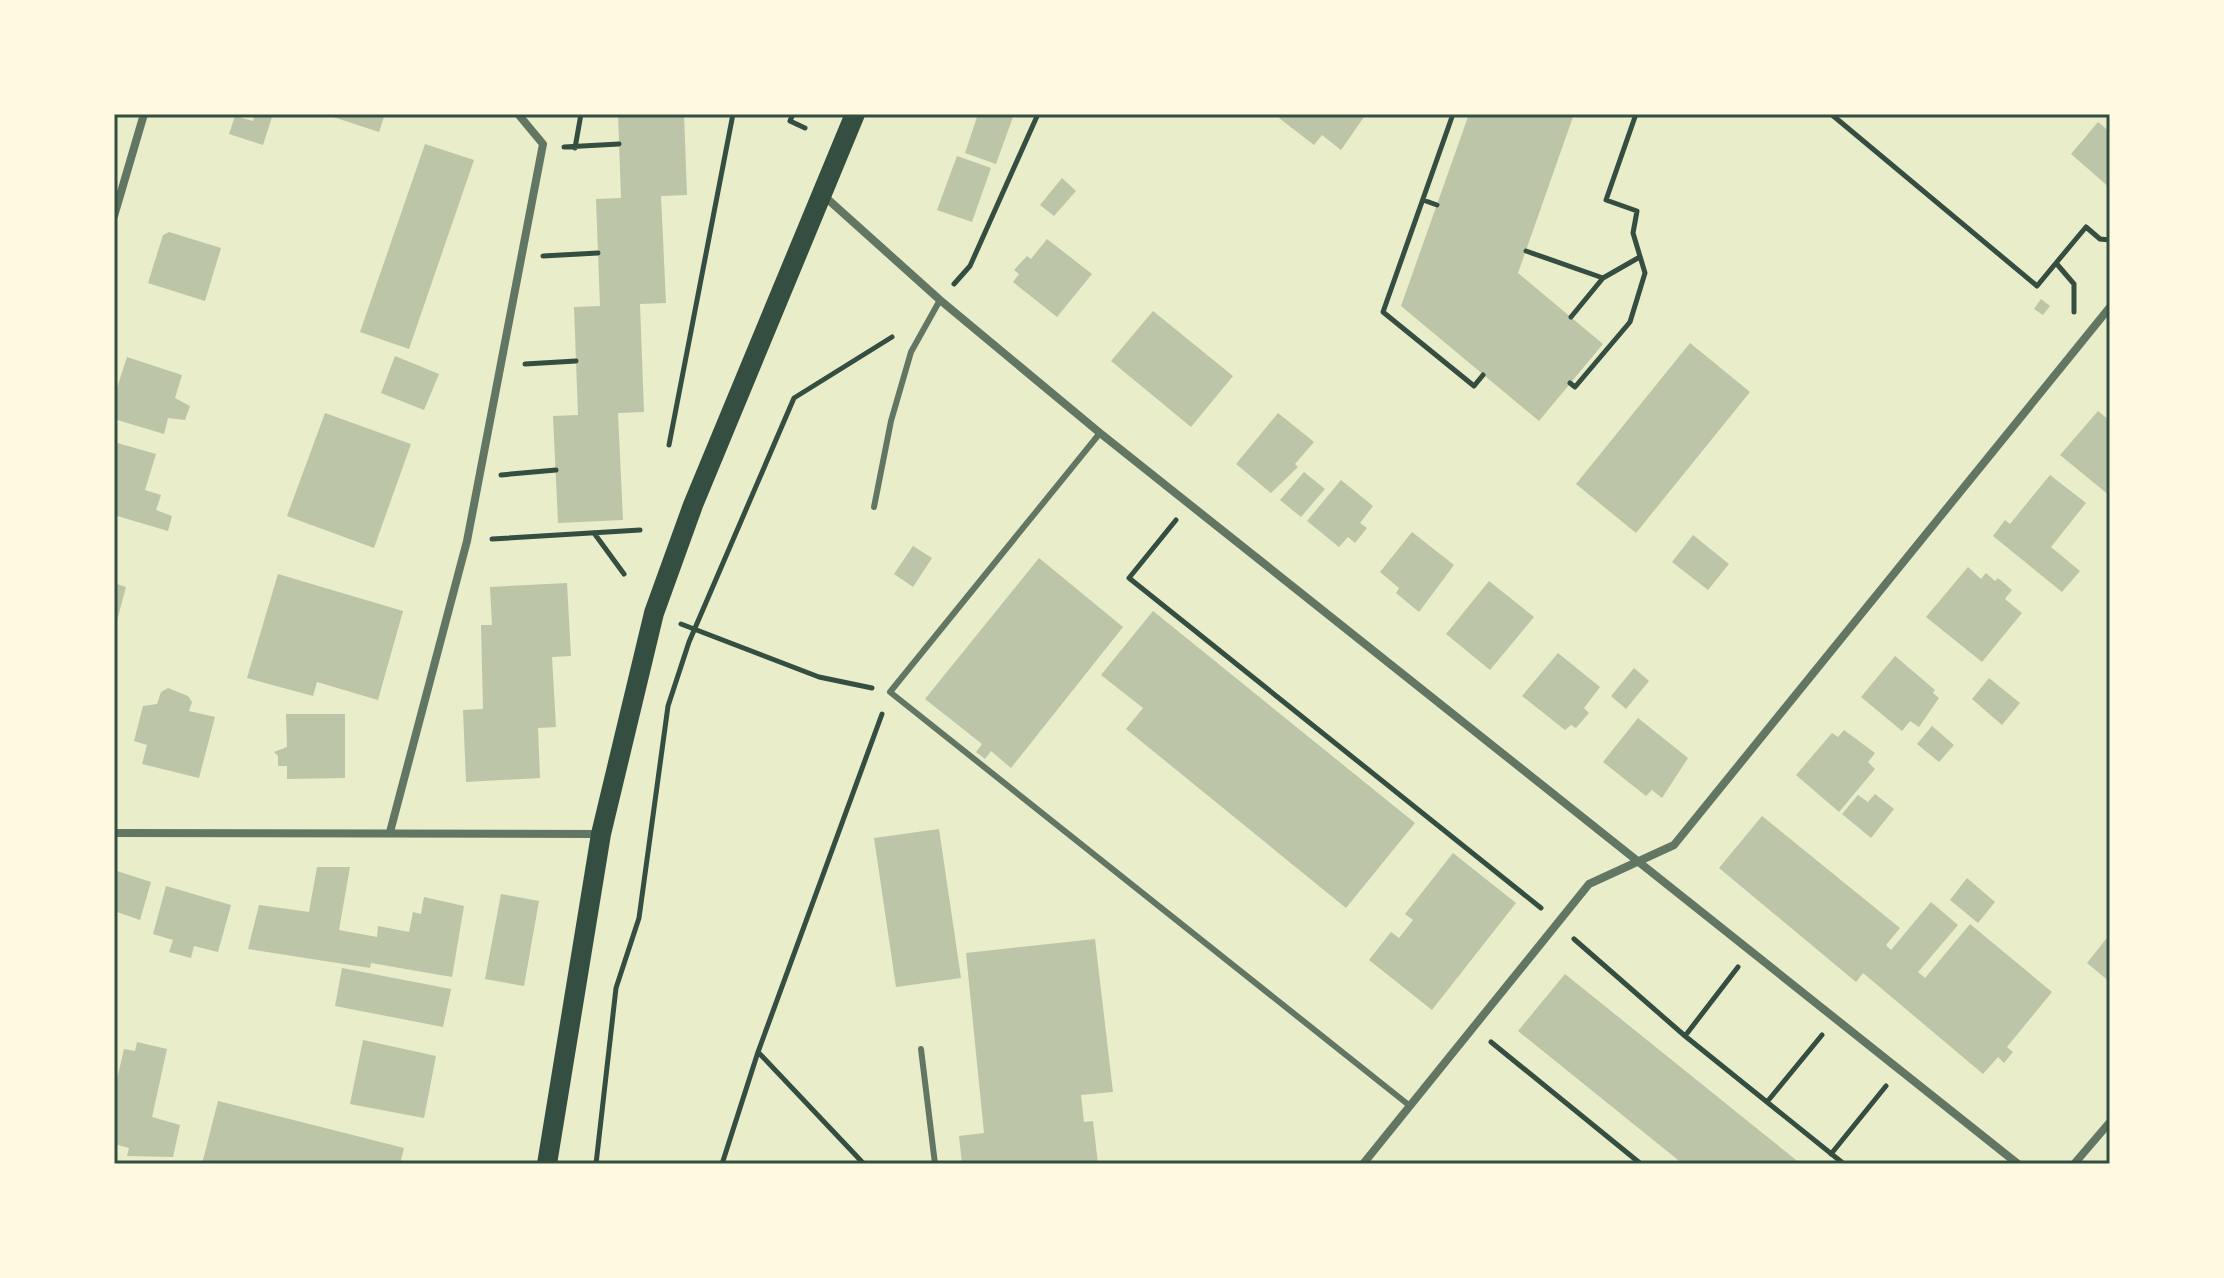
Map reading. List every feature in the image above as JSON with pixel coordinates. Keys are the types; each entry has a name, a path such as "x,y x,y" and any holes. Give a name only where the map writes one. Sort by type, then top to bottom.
{"main road":[{"path":"547,1164 601,834 654,613 693,505 819,192 855,114"}],"street":[{"path":"114,216 144,114"},
{"path":"390,832 467,541 543,144 518,114"},
{"path":"819,192 940,300 1100,433 2018,1164"},
{"path":"1363,1164 1589,884 1674,845 2110,307"},
{"path":"114,833 601,834"},
{"path":"2074,1164 2110,1122"}],"lane":[{"path":"874,507 891,421 911,352 940,300"},
{"path":"1100,433 890,692 1410,1106"},
{"path":"921,1049 935,1164"}],"path":[{"path":"575,148 581,114"},
{"path":"669,445 733,114"},
{"path":"793,114 790,121 805,128"},
{"path":"940,300 970,266 1038,114"},
{"path":"1453,114 1383,312 1474,386 1483,375"},
{"path":"1570,383 1575,387 1630,322 1645,273 1633,233 1637,211 1606,200 1636,114"},
{"path":"1831,114 2037,286 2086,227 2100,239 2110,240"},
{"path":"543,144 575,148 619,144"},
{"path":"1423,200 1437,205"},
{"path":"1526,251 1603,278"},
{"path":"521,257 598,253"},
{"path":"1571,317 1603,278 1638,258"},
{"path":"2056,263 2074,284 2076,303 2072,318 2090,333"},
{"path":"596,1164 616,988 639,918 668,706 689,642 794,398 897,334"},
{"path":"501,365 576,361"},
{"path":"480,478 556,470"},
{"path":"1189,504 1129,578 1558,922 1583,949 1685,1036 1844,1164"},
{"path":"467,541 640,530"},
{"path":"594,533 624,574"},
{"path":"704,633 819,677 890,692 758,1052 722,1164"},
{"path":"1685,1036 1750,951"},
{"path":"1767,1102 1835,1019"},
{"path":"1472,1026 1641,1164"},
{"path":"758,1052 864,1164"},
{"path":"1831,1154 1899,1069"}],"building":[{"path":"255,114 273,114 263,145 229,134 235,116 253,121"},
{"path":"324,114 385,114 379,132"},
{"path":"618,114 684,114 687,195 661,196 666,303 640,304 644,412 618,413 623,520 558,523 553,416 578,415 574,307 600,306 596,199 621,198"},
{"path":"978,114 1014,114 996,164 965,153"},
{"path":"1282,114 1366,114 1341,150 1322,135 1314,145 1279,118"},
{"path":"1469,114 1574,114 1518,273 1603,344 1539,421 1401,306"},
{"path":"2098,122 2110,132 2110,188 2071,154"},
{"path":"425,144 474,160 409,349 360,332"},
{"path":"957,156 991,168 972,222 937,210"},
{"path":"1062,178 1076,191 1054,216 1040,205"},
{"path":"169,232 221,248 205,301 148,283 163,235"},
{"path":"1047,239 1092,274 1057,317 1013,282 1019,274 1014,270 1027,256 1031,259"},
{"path":"2041,299 2050,306 2043,315 2034,309"},
{"path":"1153,311 1233,376 1191,427 1111,361"},
{"path":"1690,343 1750,392 1636,533 1576,484"},
{"path":"395,356 439,374 424,410 381,393"},
{"path":"127,357 182,375 175,398 190,406 185,420 168,418 164,434 114,419 114,397"},
{"path":"2098,411 2110,421 2110,496 2060,455"},
{"path":"325,413 411,444 374,548 287,516"},
{"path":"1278,413 1314,442 1295,464 1298,467 1271,493 1236,464"},
{"path":"114,442 156,454 145,490 161,495 156,510 172,516 168,531 114,515"},
{"path":"1304,472 1325,489 1301,517 1280,500"},
{"path":"2050,475 2086,503 2051,547 2080,571 2062,592 1993,536 2005,520 2010,524"},
{"path":"1341,480 1373,506 1360,523 1367,528 1355,543 1348,537 1339,547 1307,521"},
{"path":"1412,532 1454,565 1419,612 1396,593 1399,588 1380,572"},
{"path":"1693,535 1729,564 1708,590 1672,562"},
{"path":"913,546 932,558 913,587 894,574"},
{"path":"1039,558 1123,627 1011,768 991,751 985,759 976,752 982,744 925,699"},
{"path":"1968,567 1981,579 1986,573 1995,581 1998,578 2012,590 2005,599 2022,613 1982,662 1926,617"},
{"path":"278,574 403,611 378,700 317,682 313,696 247,678"},
{"path":"1489,581 1534,617 1490,670 1446,634"},
{"path":"114,583 126,587 115,628 114,628"},
{"path":"567,583 571,656 552,657 556,727 538,728 540,778 466,782 463,710 483,709 481,625 492,625 490,587"},
{"path":"1153,611 1415,823 1346,908 1126,729 1143,708 1101,675"},
{"path":"1558,653 1600,687 1584,708 1589,713 1576,728 1571,725 1565,730 1522,696"},
{"path":"1895,656 1935,690 1933,693 1939,698 1919,727 1910,721 1902,731 1861,697"},
{"path":"1634,668 1649,681 1626,709 1611,696"},
{"path":"1989,678 2020,703 2002,725 1972,699"},
{"path":"168,688 188,696 192,702 189,711 215,717 199,778 142,764 147,745 134,741 143,706 157,704 161,692"},
{"path":"286,714 345,714 345,778 287,779 287,766 278,766 278,756 274,752 287,747"},
{"path":"1638,718 1688,758 1662,798 1652,790 1646,796 1603,762"},
{"path":"1932,726 1954,745 1939,762 1917,744"},
{"path":"1844,730 1875,753 1868,762 1875,769 1839,812 1796,775 1832,733 1838,737"},
{"path":"1875,794 1894,809 1871,838 1842,814 1858,795 1868,802"},
{"path":"1762,816 1900,928 1886,945 1891,950 1931,902 1958,925 1918,972 1925,978 1970,924 2052,992 2007,1047 2013,1052 2004,1063 1998,1057 1983,1074 1863,973 1856,982 1719,868"},
{"path":"939,829 961,978 896,987 874,838"},
{"path":"1453,853 1516,903 1432,1010 1369,960 1391,932 1399,938 1413,920 1405,914"},
{"path":"317,867 350,867 339,930 377,937 378,926 409,932 413,912 421,914 424,897 464,906 452,977 371,963 370,968 248,949 259,905 309,912"},
{"path":"114,870 151,882 140,920 114,911"},
{"path":"1967,878 1995,902 1978,923 1950,900"},
{"path":"166,886 231,905 218,952 194,946 191,958 169,952 173,940 153,934"},
{"path":"501,894 539,901 524,986 485,979"},
{"path":"2110,934 2110,982 2087,963"},
{"path":"1095,939 1113,1092 1081,1095 1084,1122 1093,1121 1098,1164 962,1164 959,1136 984,1133 966,953"},
{"path":"342,968 451,989 443,1027 335,1006"},
{"path":"1565,974 1801,1164 1683,1164 1518,1031"},
{"path":"363,1040 436,1056 424,1118 350,1104"},
{"path":"137,1042 167,1049 152,1117 180,1125 173,1157 127,1156 129,1148 114,1144 114,1092 124,1049 135,1051"},
{"path":"218,1101 404,1148 400,1164 202,1164"}]}
